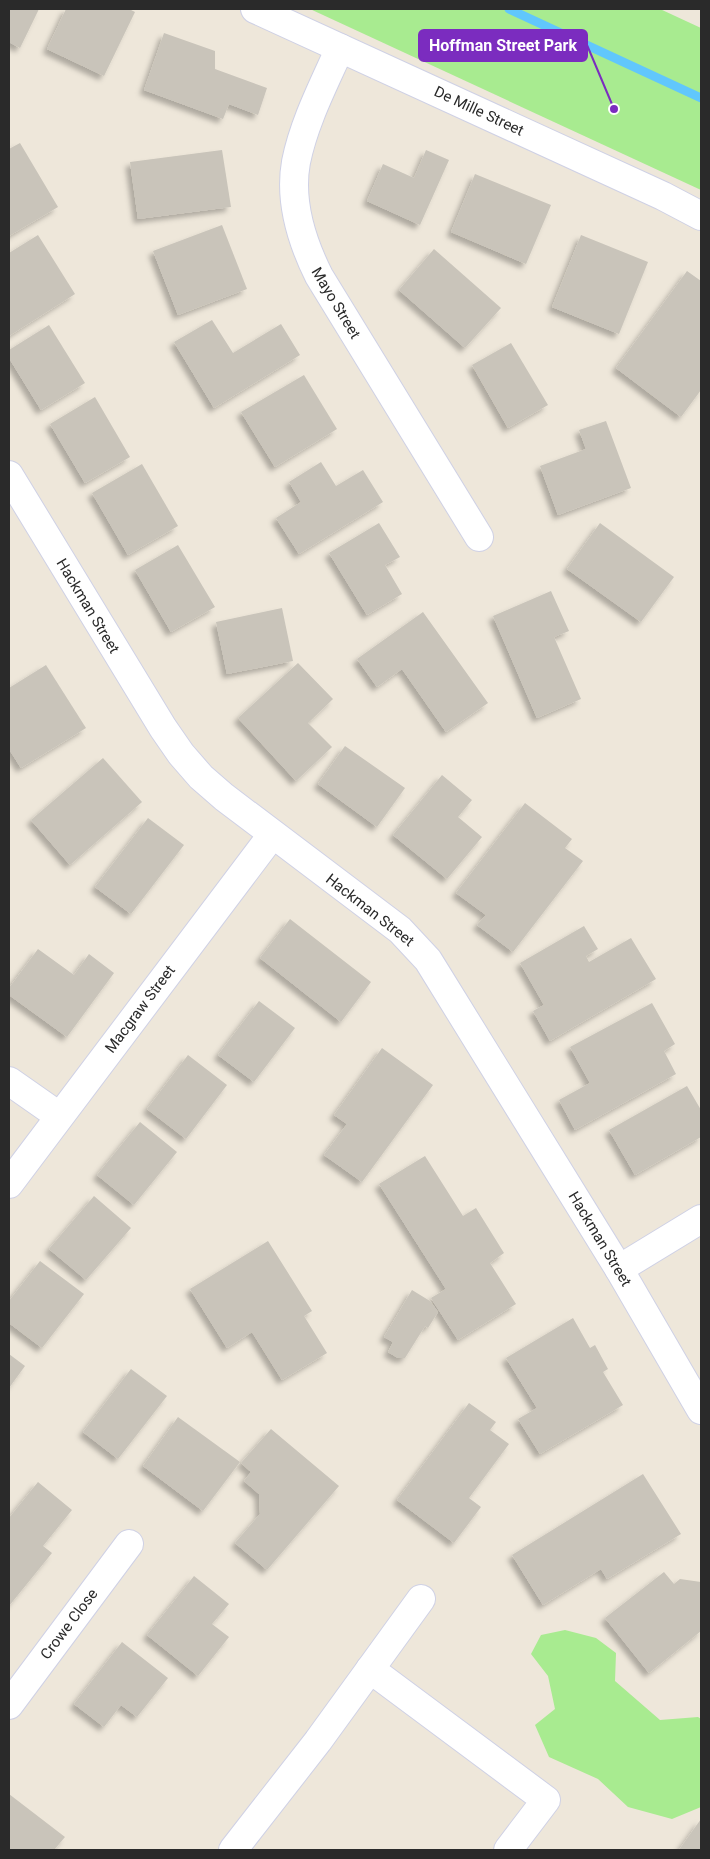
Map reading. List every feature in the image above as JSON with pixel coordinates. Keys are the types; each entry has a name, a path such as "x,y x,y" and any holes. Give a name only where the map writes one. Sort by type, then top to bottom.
{"street":[{"name":"De Mille Street","path":"255,9 663,196 701,216"},
{"name":"Mayo Street","path":"340,48 302,138 296,163 294,185 296,212 301,231 309,256 319,276 479,537"},
{"name":"Hackman Street","path":"9,475 134,681 182,754 218,792 272,835 400,930 428,960 619,1269 701,1410"},
{"name":"Macgraw Street","path":"9,1184 272,835"},
{"path":"9,1080 59,1116"},
{"path":"619,1269 701,1219"},
{"name":"Crowe Close","path":"9,1705 129,1544"},
{"path":"233,1850 318,1741 421,1599"},
{"path":"370,1669 546,1800 508,1850"}],"green space":[{"path":"310,9 660,9 701,28 701,190"},
{"path":"565,1630 596,1638 616,1653 615,1681 660,1720 698,1717 701,1719 701,1807 672,1819 628,1807 598,1779 549,1757 535,1725 555,1709 548,1676 531,1654 541,1635"}],"building":[{"path":"9,9 39,9 20,48 9,42"},
{"path":"66,9 129,9 135,12 104,76 47,49"},
{"path":"164,33 215,51 215,69 267,88 258,115 229,104 223,119 144,90"},
{"path":"20,143 58,207 9,236 9,149"},
{"path":"222,150 231,207 138,219 130,162"},
{"path":"426,150 449,160 420,225 367,201 383,164 414,178"},
{"path":"475,174 551,205 526,264 451,232"},
{"path":"222,225 247,289 178,315 153,251"},
{"path":"38,235 75,294 9,336 9,253"},
{"path":"581,235 648,262 619,334 552,307"},
{"path":"434,249 501,308 465,348 399,290"},
{"path":"687,271 701,281 701,390 681,417 616,368"},
{"path":"212,320 233,353 281,324 300,355 214,408 174,342"},
{"path":"49,325 85,383 41,410 9,358 9,350"},
{"path":"511,343 548,405 508,428 472,365"},
{"path":"304,375 337,429 275,467 241,412"},
{"path":"95,397 130,457 85,483 50,424"},
{"path":"606,421 631,488 558,515 540,466 586,449 579,430"},
{"path":"321,462 336,486 363,470 383,502 299,554 276,518 301,502 289,482"},
{"path":"142,464 178,526 128,555 92,493"},
{"path":"379,523 400,557 385,565 402,594 367,615 329,553"},
{"path":"600,523 674,577 641,622 567,569"},
{"path":"178,545 215,607 171,632 135,570"},
{"path":"551,591 569,631 554,637 581,699 537,718 493,616"},
{"path":"282,608 293,661 227,674 216,622"},
{"path":"423,612 488,703 446,732 402,669 377,687 357,659"},
{"path":"298,663 333,699 308,723 332,747 296,781 238,718"},
{"path":"46,665 86,728 21,768 9,749 9,688"},
{"path":"345,746 405,788 377,827 318,784"},
{"path":"103,758 142,802 70,865 31,820"},
{"path":"442,775 472,800 458,817 482,837 447,879 393,835"},
{"path":"525,803 572,839 565,848 583,861 513,952 477,925 486,915 456,893"},
{"path":"148,818 184,845 131,914 95,887"},
{"path":"290,919 371,982 341,1022 260,958"},
{"path":"584,926 598,949 586,956 589,962 631,938 656,979 550,1041 533,1011 544,1005 520,963"},
{"path":"38,949 74,975 89,954 114,973 67,1037 9,995 9,988"},
{"path":"259,1001 295,1028 254,1082 218,1055"},
{"path":"652,1003 675,1044 664,1051 676,1074 575,1130 559,1100 590,1083 570,1047"},
{"path":"382,1048 433,1085 362,1182 324,1155 347,1124 334,1115"},
{"path":"188,1055 227,1085 186,1139 147,1109"},
{"path":"687,1086 701,1110 701,1137 635,1175 609,1130"},
{"path":"140,1122 177,1152 134,1205 97,1175"},
{"path":"425,1156 463,1216 476,1208 504,1253 490,1263 516,1304 458,1340 431,1298 446,1289 379,1184"},
{"path":"94,1196 131,1228 86,1280 49,1249"},
{"path":"268,1241 312,1311 304,1316 327,1353 282,1380 252,1332 227,1348 190,1289"},
{"path":"40,1261 84,1294 42,1348 9,1323 9,1301"},
{"path":"412,1290 430,1301 438,1312 428,1328 425,1326 405,1358 398,1358 388,1352 393,1342 384,1337"},
{"path":"573,1318 590,1348 595,1345 608,1369 603,1372 623,1405 540,1454 518,1419 537,1408 506,1358"},
{"path":"9,1354 25,1366 9,1388"},
{"path":"131,1369 167,1396 118,1459 83,1432"},
{"path":"469,1403 496,1422 490,1430 509,1444 469,1498 481,1507 454,1543 397,1500"},
{"path":"178,1417 240,1462 203,1511 143,1466"},
{"path":"271,1429 339,1486 267,1570 235,1543 260,1514 259,1494 244,1481 251,1472 241,1463"},
{"path":"643,1474 681,1534 607,1579 601,1569 543,1605 512,1555"},
{"path":"38,1482 72,1510 43,1546 52,1553 9,1606 9,1518"},
{"path":"664,1572 674,1584 680,1579 701,1582 701,1631 649,1673 605,1618"},
{"path":"194,1576 229,1604 212,1624 229,1637 198,1676 147,1635"},
{"path":"122,1642 168,1678 137,1717 121,1705 104,1727 74,1704"},
{"path":"9,1794 65,1837 54,1850 9,1850"},
{"path":"701,1819 701,1850 679,1850 686,1840"}],"waterway":[{"path":"509,9 701,98"}],"place":[{"name":"Hoffman Street Park","path":"614,109"}]}
